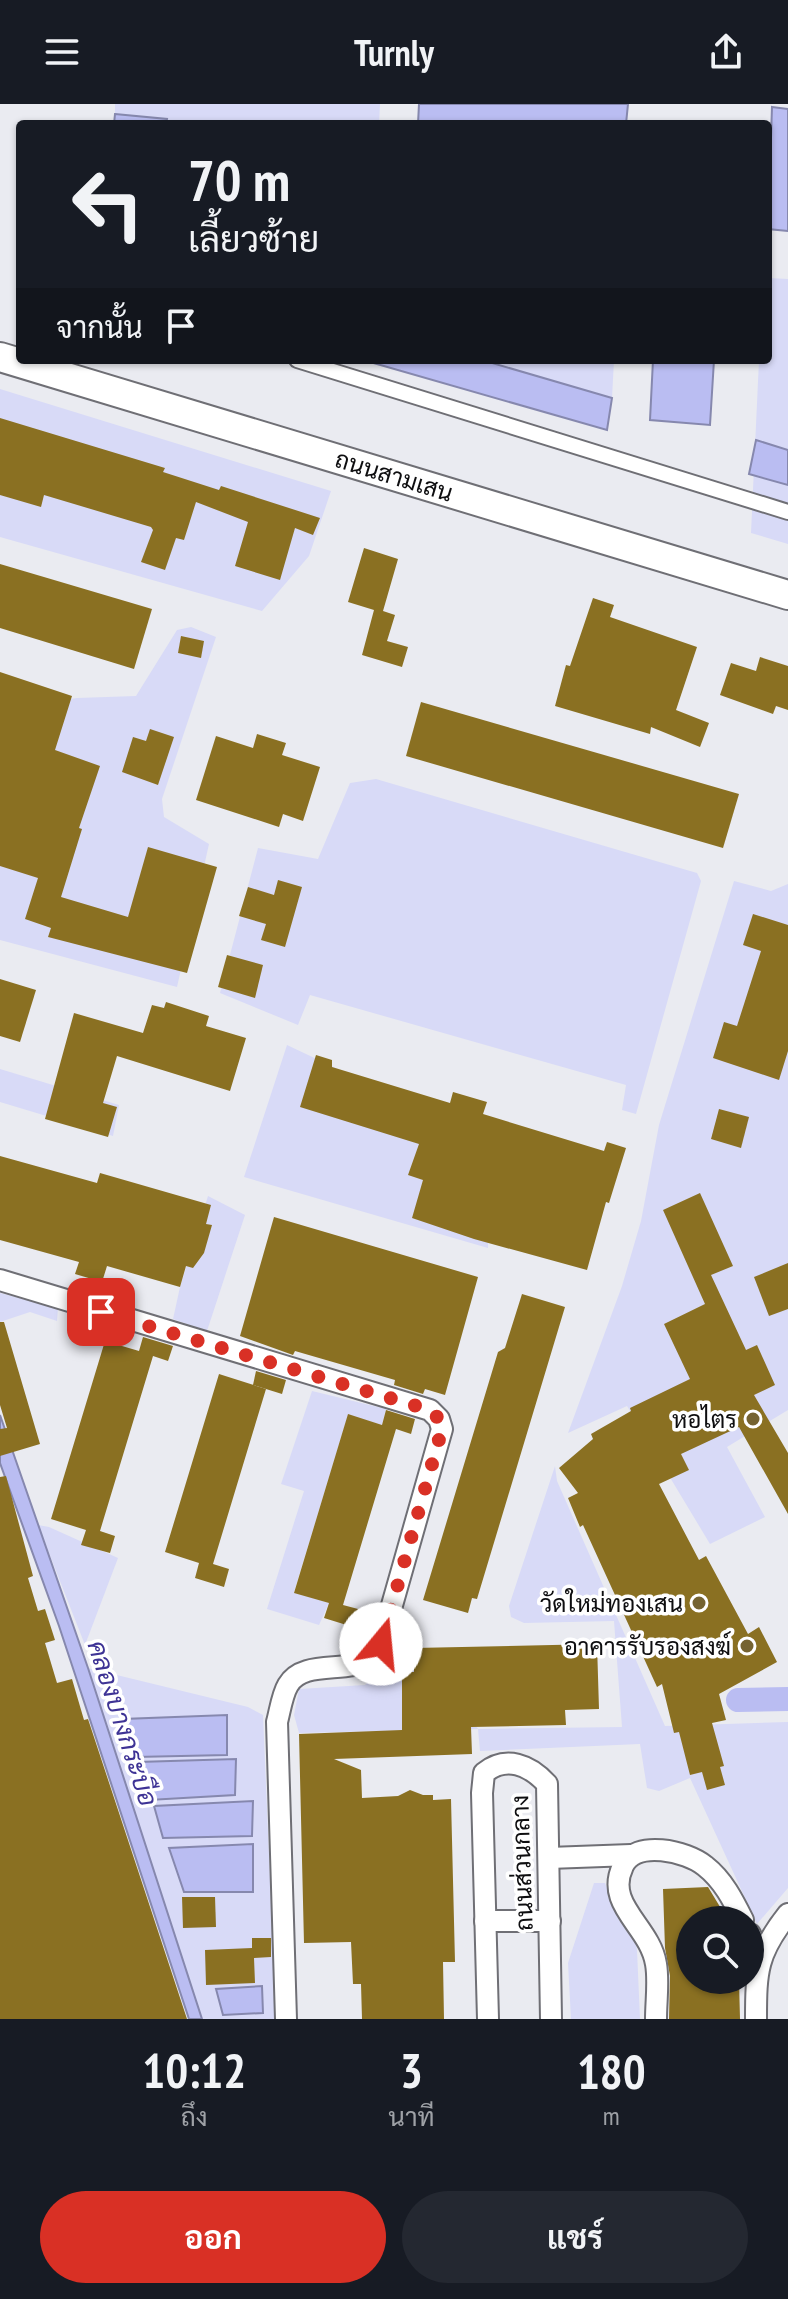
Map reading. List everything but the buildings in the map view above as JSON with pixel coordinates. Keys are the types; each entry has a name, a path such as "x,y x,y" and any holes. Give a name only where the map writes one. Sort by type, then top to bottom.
{"main road":[{"name":"ถนนสามเสน","path":"23,364 788,595"}],"street":[{"path":"310,364 788,512"},
{"path":"0,1280 430,1410 439,1419 442,1429 381,1644 371,1658 347,1668 313,1670 296,1676 287,1686 277,1722 286,2019"},
{"name":"ถนนส่วนกลาง","path":"488,2019 482,1793 484,1773 507,1763 525,1765 547,1784 551,2019"},
{"path":"549,1858 631,1855 646,1850 671,1851 704,1864 729,1891 736,1906"},
{"path":"631,1855 623,1866 618,1888 621,1904 640,1927 657,1965 656,2019"},
{"path":"764,1952 788,1914"},
{"path":"485,1921 550,1921"},
{"path":"756,1994 756,2019"}],"shaded area":[{"path":"115,104 380,104 379,120 166,120 115,114"},
{"path":"772,278 788,279 788,544 751,533 759,364 772,364"},
{"path":"496,364 614,364 612,398"},
{"path":"0,389 331,491 309,556 262,611 0,537"},
{"path":"191,627 216,637 162,799 164,817 209,844 177,987 0,940 0,709 77,698 136,696 177,630"},
{"path":"376,779 697,873 701,881 636,1114 622,1110 626,1085 310,995 298,1025 220,993 258,848 318,859 350,783"},
{"path":"734,881 771,891 788,884 788,1410 727,1447 765,1517 710,1544 627,1406 568,1433 622,1286 641,1221 659,1125"},
{"path":"287,1045 490,1141 488,1248 244,1177"},
{"path":"0,1069 119,1105 113,1136 0,1102"},
{"path":"208,1196 245,1215 207,1331 173,1319"},
{"path":"0,1293 58,1308 57,1321 30,1312 0,1322"},
{"path":"312,1391 386,1409 382,1425 348,1415 294,1592 329,1603 319,1625 267,1609 304,1491 281,1484"},
{"path":"555,1466 557,1481 665,1726 788,1722 788,1888 764,1916 764,1906 749,1906 690,1778 659,1791 647,1788 640,1744 480,1751 478,1729 622,1727 614,1621 524,1623 511,1617 509,1606"},
{"path":"38,1525 118,1558 85,1645"},
{"path":"426,1652 478,1729 299,1733 294,1715 299,1689 365,1685 397,1653"},
{"path":"88,1668 248,1707 263,1715 276,2019 202,2019"},
{"path":"594,1883 605,1883 619,1920 634,1933 640,2019 571,2019 568,1963"}],"water":[{"path":"419,104 628,104 626,120 418,120"},
{"path":"772,107 788,109 788,231 772,229"},
{"path":"115,114 167,119 167,120 114,120"},
{"path":"377,364 496,364 612,398 607,430"},
{"path":"653,364 714,364 710,425 650,420"},
{"path":"756,440 788,450 788,485 749,474"},
{"path":"0,1415 88,1668 202,2019 189,2019 59,1626 0,1463"},
{"path":"227,1715 227,1755 135,1757 123,1719"},
{"path":"236,1759 235,1795 149,1800 138,1762"},
{"path":"253,1801 252,1836 163,1838 154,1806"},
{"path":"253,1844 253,1892 184,1892 169,1848"},
{"path":"262,1986 263,2013 223,2015 216,1989"}],"waterway":[{"path":"738,1700 788,1699"}],"place":[{"name":"หอไตร","path":"753,1419"},
{"name":"วัดใหม่ทองเสน","path":"699,1603"},
{"name":"อาคารรับรองสงฆ์","path":"747,1646"}],"route":[{"path":"101,1312 430,1410 439,1419 442,1429 381,1644"}],"water label":[{"name":"คลองบางกระบือ","path":"123,1723"}]}
